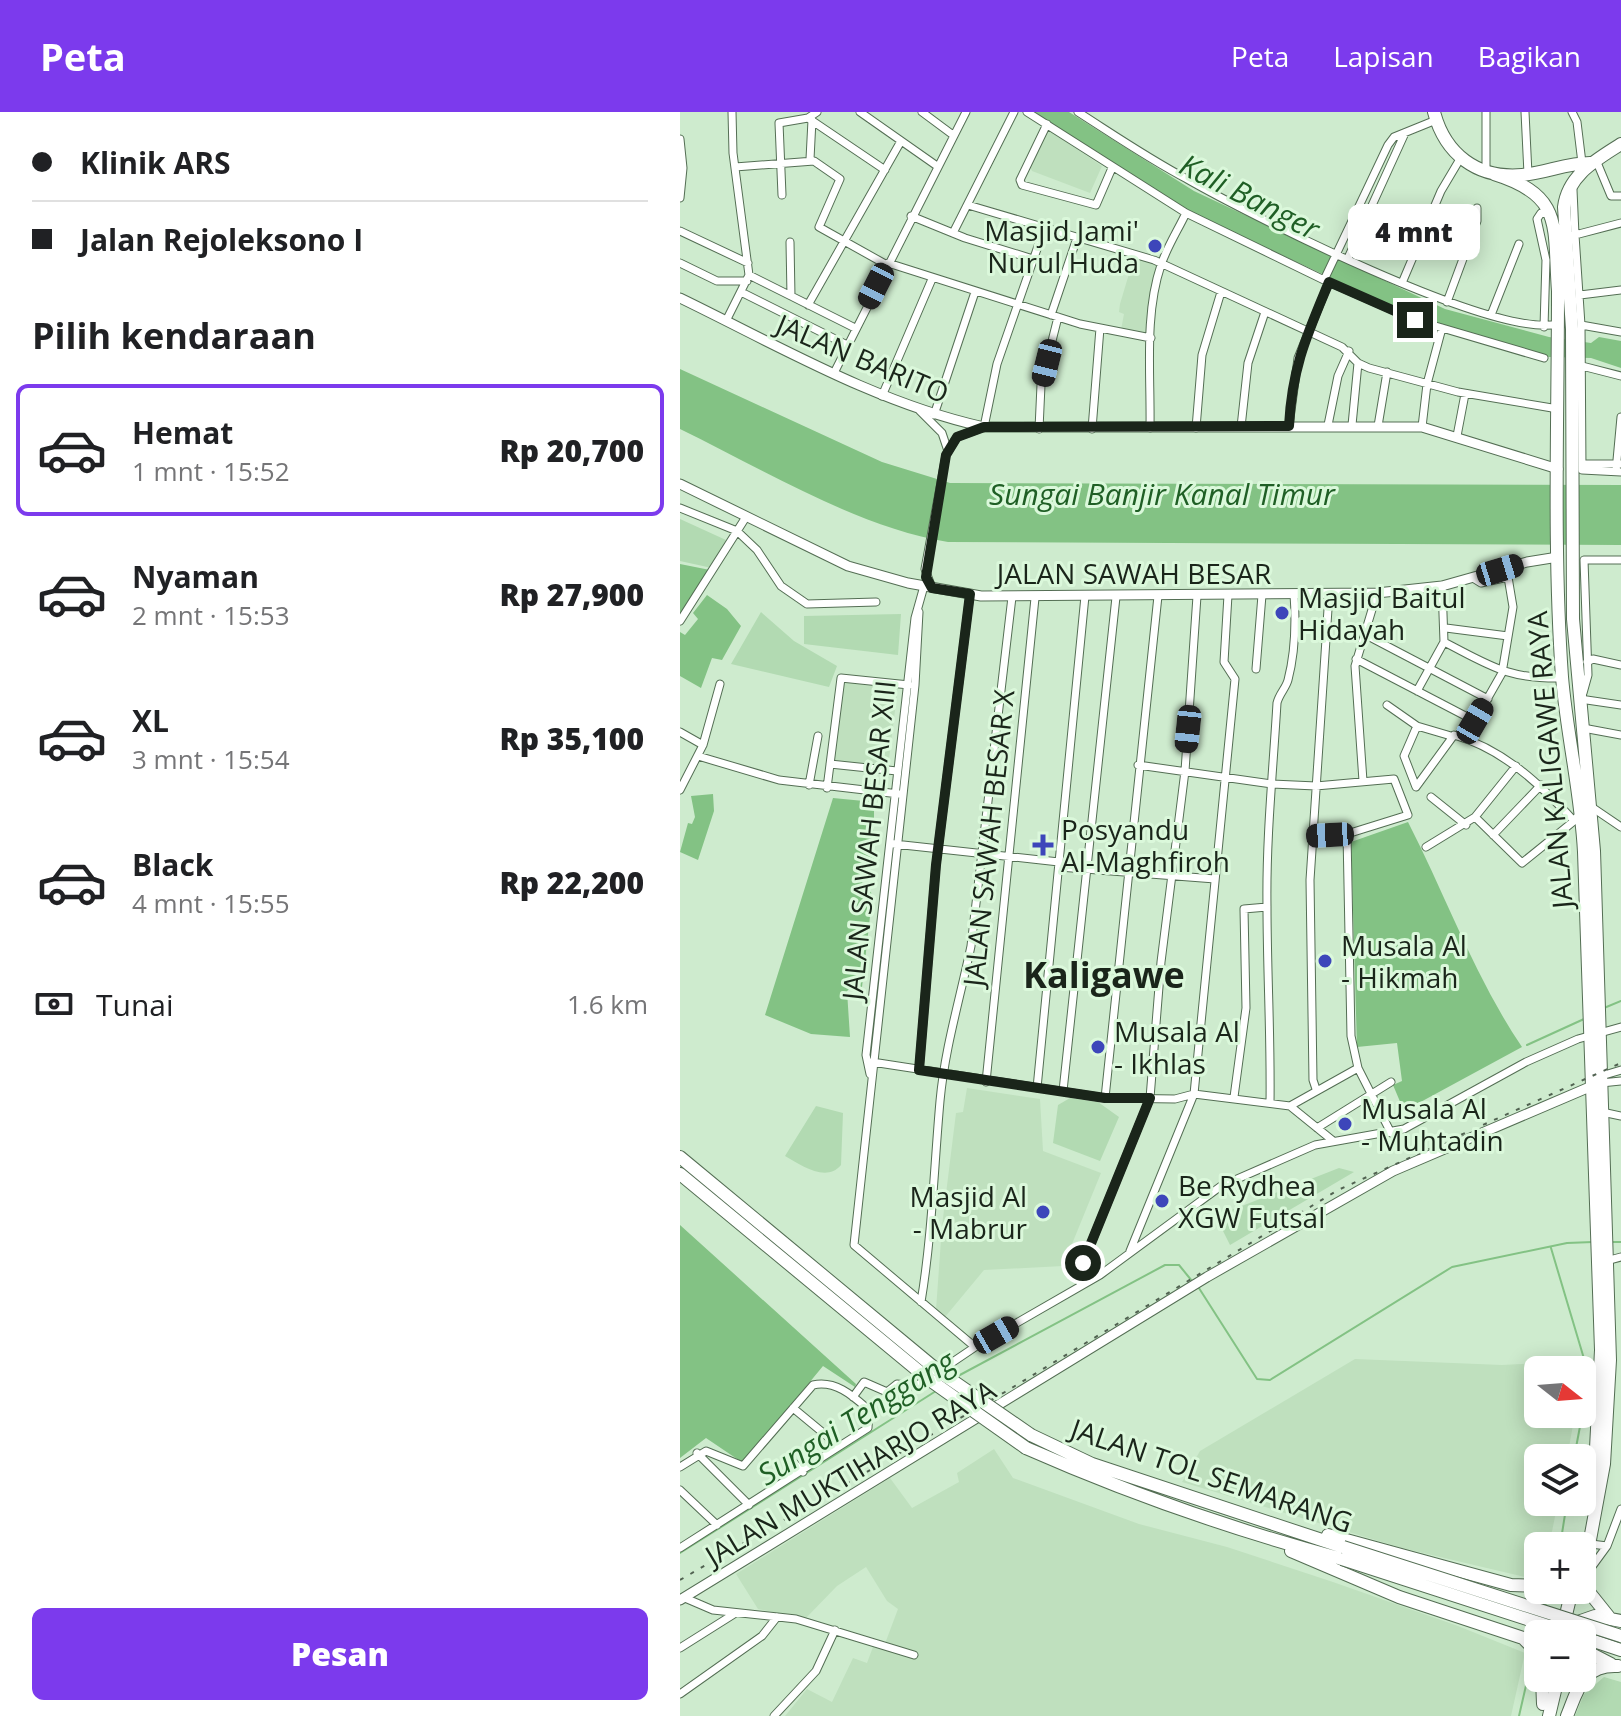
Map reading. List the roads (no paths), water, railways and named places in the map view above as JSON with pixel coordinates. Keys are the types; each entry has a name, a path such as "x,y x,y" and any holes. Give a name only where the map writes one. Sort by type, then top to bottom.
{"highway":[{"path":"1435,116 1449,148 1460,159 1532,188 1550,214 1558,209 1564,215"},
{"path":"1490,173 1528,174 1587,165 1621,144"},
{"name":"JALAN KALIGAWE RAYA","path":"1587,165 1568,189 1564,215 1571,236 1578,329 1573,478 1573,619 1583,728 1582,813 1594,1021 1601,1078"},
{"name":"JALAN KALIGAWE RAYA","path":"1550,214 1549,246 1558,327 1551,358 1558,409 1562,678 1582,813"},
{"name":"JALAN KALIGAWE RAYA","path":"1594,1021 1601,1078"},
{"path":"1600,1190 1601,1078"},
{"path":"1589,1532 1610,1353 1601,1230 1601,1078"},
{"name":"JALAN TOL SEMARANG","path":"680,1157 932,1374"},
{"name":"JALAN TOL SEMARANG","path":"680,1174 932,1374 1028,1441 1088,1475 1266,1538 1343,1553 1621,1636"},
{"name":"JALAN TOL SEMARANG","path":"1028,1441 1270,1522 1343,1553 1534,1620"},
{"path":"1270,1522 1524,1584"},
{"path":"1266,1538 1319,1565 1399,1597 1524,1640"},
{"path":"1596,1599 1615,1619"},
{"path":"1582,1620 1585,1617 1615,1619"},
{"path":"1596,1642 1621,1650"},
{"path":"1596,1656 1619,1667"},
{"path":"1567,1716 1587,1674 1601,1666 1619,1667"},
{"path":"1543,1692 1544,1712"},
{"path":"1544,1712 1548,1692"},
{"path":"1544,1712 1552,1692"}],"street":[{"path":"726,321 748,278 732,112"},
{"path":"860,112 937,166"},
{"path":"922,112 953,135"},
{"path":"834,373 966,112"},
{"path":"953,233 1014,112"},
{"path":"1027,112 1186,213 1326,279 1415,320 1551,358"},
{"path":"1078,112 1210,193 1335,254 1447,302 1544,327 1558,327"},
{"path":"1486,112 1490,173"},
{"path":"1525,112 1528,174"},
{"path":"1572,112 1587,165 1611,196 1621,196"},
{"path":"782,195 779,122 812,116 885,170"},
{"path":"810,159 812,116"},
{"path":"1289,426 1293,375 1335,254 1400,135 1435,116"},
{"path":"1047,124 1020,180 1022,185 1096,205 1112,168"},
{"path":"1348,258 1400,135"},
{"path":"680,139 683,168 680,198"},
{"path":"808,305 901,141"},
{"path":"735,167 810,159 840,179 820,228 845,244 887,264 932,279 1055,316 1151,338"},
{"path":"1402,283 1441,191 1460,159"},
{"path":"1587,165 1572,196 1571,236 1621,223"},
{"path":"968,205 1162,264 1349,351 1358,363 1465,394 1558,409"},
{"path":"1447,302 1474,228 1477,208"},
{"path":"1150,428 1151,338 1162,264 1186,213"},
{"path":"911,216 1033,259"},
{"path":"946,455 957,437 984,427 997,364 1044,229"},
{"path":"680,231 748,263"},
{"path":"1039,429 1041,385 1055,316 1077,238"},
{"path":"790,242 791,296"},
{"path":"1491,315 1519,244"},
{"path":"1544,327 1549,246"},
{"path":"1573,259 1580,295 1578,329 1621,332"},
{"path":"680,263 717,281 748,278 855,328"},
{"path":"882,396 932,279"},
{"path":"1580,295 1621,290"},
{"path":"741,292 847,345"},
{"path":"934,416 975,292"},
{"path":"1196,428 1202,355 1221,292"},
{"name":"JALAN BARITO","path":"680,298 882,396 934,416 984,427 1422,427 1457,436 1558,473"},
{"path":"1241,427 1248,363 1265,312"},
{"path":"1092,429 1100,328"},
{"path":"1422,427 1427,384 1442,328"},
{"path":"1328,425 1338,376 1349,351"},
{"path":"1352,425 1358,363"},
{"path":"1621,376 1579,363 1582,464 1585,473 1618,468 1621,417"},
{"path":"1378,426 1387,372"},
{"path":"1457,436 1465,394"},
{"path":"920,411 942,433 946,455 926,566 928,587"},
{"name":"JALAN SAWAH BESAR","path":"680,484 848,566 908,583 970,594 1035,598 1377,593 1442,586 1558,552"},
{"path":"680,508 737,531 757,550 781,586 807,604 876,602"},
{"path":"680,621 746,517"},
{"path":"1621,560 1584,560 1588,675 1581,699 1621,705"},
{"path":"908,583 926,566"},
{"path":"1465,738 1502,673 1513,607 1508,577 1481,583 1473,578"},
{"path":"1417,691 1444,642 1446,628 1442,586"},
{"name":"JALAN SAWAH BESAR XIII","path":"870,1074 878,1062 915,618 928,587"},
{"path":"1363,781 1356,659 1377,593"},
{"path":"919,1070 938,849 970,594"},
{"path":"1270,1103 1272,1011 1267,907 1272,784 1277,703 1280,691 1288,683 1295,630 1294,594"},
{"path":"1316,1089 1313,1080 1310,880 1329,594"},
{"path":"1130,1253 1194,1094 1235,679 1224,662 1228,595"},
{"path":"1256,669 1262,595"},
{"path":"1037,1088 1085,596"},
{"path":"1105,1098 1158,596"},
{"path":"1087,1281 1083,1263 1150,1098 1185,771 1197,596"},
{"path":"975,1347 921,1302 943,1075 951,1020 962,990 971,946 1012,597"},
{"path":"1063,1091 1116,597"},
{"name":"JALAN SAWAH BESAR X","path":"986,1082 1006,859 1035,598"},
{"path":"1446,628 1508,636"},
{"path":"1364,634 1488,699"},
{"path":"1444,642 1502,673 1533,679 1562,678"},
{"path":"1356,659 1475,721"},
{"path":"1587,662 1593,659 1621,665"},
{"path":"827,788 841,678 911,685"},
{"path":"680,790 703,745 720,684"},
{"name":"JALAN SAWAH BESAR XIII","path":"899,794 897,771 911,685"},
{"path":"1387,705 1417,726 1465,738 1516,766 1582,813 1621,827"},
{"path":"1417,726 1404,756 1416,787 1451,736"},
{"path":"1583,728 1621,735"},
{"path":"680,732 703,745"},
{"path":"809,785 818,736"},
{"path":"698,756 742,771 809,785 899,794"},
{"path":"830,764 897,771"},
{"path":"1138,765 1272,784 1316,786 1394,779 1408,815 1347,834 1312,836"},
{"path":"1426,847 1475,817 1516,766"},
{"path":"1493,835 1541,785"},
{"path":"1431,797 1466,825"},
{"path":"1475,817 1522,863 1582,813"},
{"path":"1347,834 1350,1012 1358,1068 1391,1133"},
{"path":"894,844 1086,869 1215,879"},
{"name":"JALAN SAWAH BESAR XIII","path":"894,844 865,1061 870,1074 854,1245 921,1302"},
{"path":"1234,1097 1246,1008 1244,909 1267,907"},
{"path":"857,1391 864,1382 883,1392 894,1387 920,1385 975,1347 1130,1253 1221,1186 1332,1140 1391,1133 1526,1062 1594,1021 1621,1027"},
{"path":"865,1061 1105,1098 1175,1099 1194,1094 1290,1106 1332,1140"},
{"path":"1290,1106 1358,1068"},
{"path":"1601,1078 1621,1070"},
{"path":"1601,1078 1621,1081"},
{"name":"JALAN MUKTIHARJO RAYA","path":"682,1599 1207,1277 1393,1171 1601,1078"},
{"path":"1317,1128 1391,1082"},
{"path":"1602,1112 1621,1116"},
{"path":"1604,1261 1621,1257"},
{"path":"680,1467 697,1453 706,1451 743,1466 804,1393 819,1384 857,1391 869,1410 870,1423 839,1446 803,1472 680,1548"},
{"path":"793,1408 839,1446"},
{"path":"697,1453 749,1505"},
{"path":"790,1459 803,1472"},
{"path":"680,1490 717,1525"},
{"path":"1596,1562 1607,1546 1621,1509"},
{"path":"1596,1548 1607,1546"},
{"path":"682,1599 734,1614 777,1617 835,1630 914,1655"},
{"path":"680,1648 734,1614"},
{"path":"680,1694 762,1636 777,1617"},
{"path":"774,1716 816,1671 835,1630"}],"water":[{"path":"1031,112 1069,112 1194,191 1445,309 1549,337 1591,343 1599,337 1621,341 1621,368 1591,358 1549,357 1446,328 1404,312 1185,210"},
{"name":"Sungai Banjir Kanal Timur","path":"680,369 882,462 950,483 1621,485 1621,545 948,542 914,535 846,511 680,429"},
{"path":"680,564 710,570 680,614"},
{"path":"707,595 727,609 741,626 722,660 712,658 701,688 680,676 680,632 685,635 698,619 693,613"},
{"path":"713,794 714,811 698,860 680,852 688,823 692,824 695,817 691,796"},
{"path":"833,798 874,802 874,861 863,864 862,889 871,892 872,899 862,987 853,986 847,991 850,1037 811,1034 765,1015"},
{"path":"1408,822 1475,965 1522,1047 1404,1111 1393,1085 1402,1081 1397,1043 1357,1047 1351,842"},
{"path":"680,1225 856,1384 855,1387 823,1366 743,1463 706,1438 680,1458"}],"waterway":[{"path":"1604,1008 1621,1001"},
{"path":"1527,1045 1584,1019"},
{"name":"Sungai Tenggang","path":"1197,1285 1257,1379 1270,1380 1452,1267 1567,1243 1593,1242"},
{"name":"Sungai Tenggang","path":"1611,1242 1621,1242"},
{"path":"1551,1248 1583,1356"},
{"name":"Sungai Tenggang","path":"958,1376 1165,1265 1179,1265 1192,1281"},
{"name":"Sungai Tenggang","path":"680,1553 936,1391"},
{"path":"1577,1444 1580,1428"},
{"path":"1562,1532 1565,1516"},
{"path":"1519,1716 1525,1692"}],"railway":[{"path":"680,1580 1005,1392 1338,1190 1621,1063"}],"place":[{"name":"Masjid Jami' Nurul Huda","path":"1155,246"},
{"name":"Masjid Baitul Hidayah","path":"1282,613"},
{"name":"Posyandu Al-Maghfiroh","path":"1043,845"},
{"name":"Musala Al - Hikmah","path":"1325,961"},
{"name":"Musala Al - Ikhlas","path":"1098,1047"},
{"name":"Musala Al - Muhtadin","path":"1345,1124"},
{"name":"Be Rydhea XGW Futsal","path":"1162,1201"},
{"name":"Masjid Al - Mabrur","path":"1043,1212"}],"district":[{"name":"Kaligawe","path":"1104,974"}],"water label":[{"name":"Kali Banger","path":"1250,196"}]}
